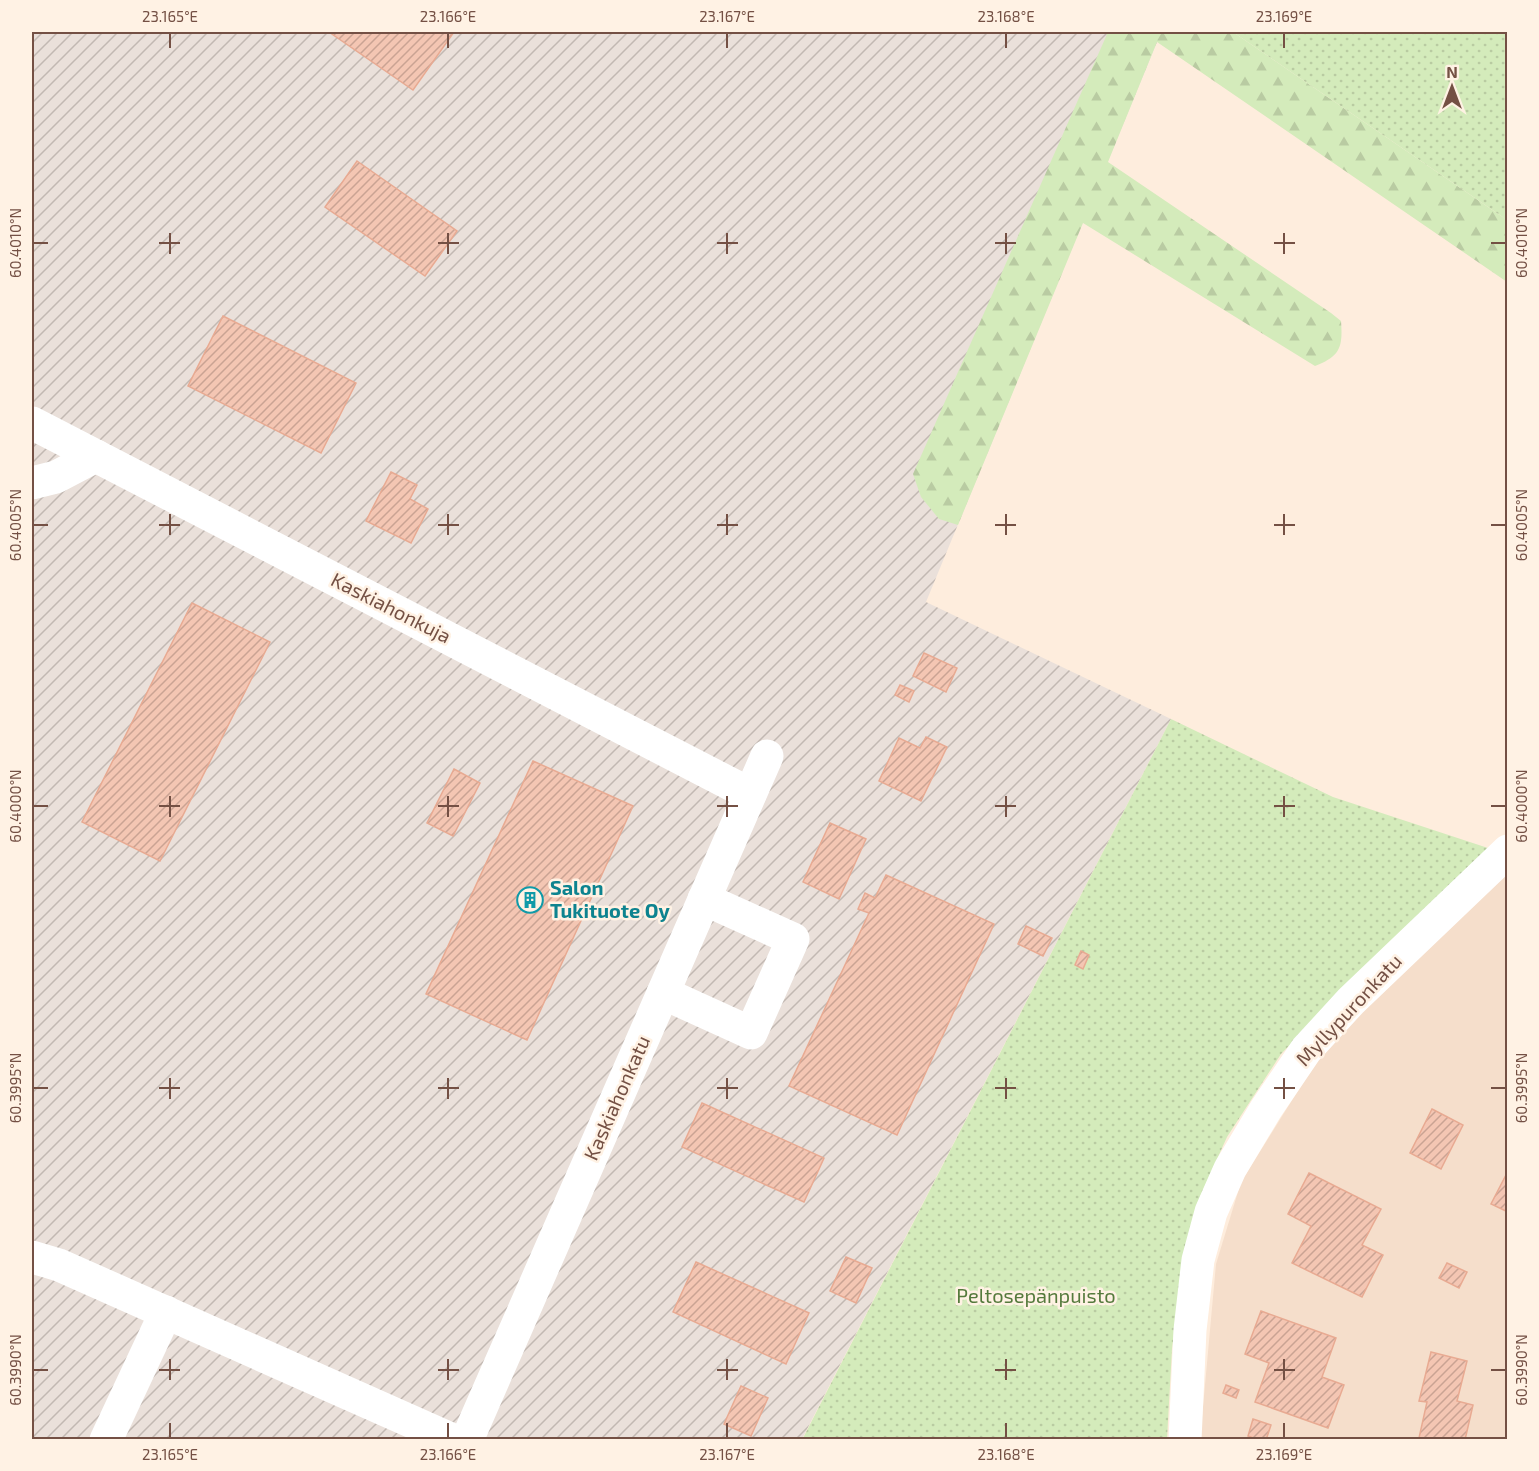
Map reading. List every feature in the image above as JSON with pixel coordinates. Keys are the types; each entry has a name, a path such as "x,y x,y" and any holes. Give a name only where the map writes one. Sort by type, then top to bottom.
{"street":[{"name":"Kaskiahonkuja","path":"32,423 750,794"},
{"path":"32,483 56,477 96,456"},
{"name":"Kaskiahonkatu","path":"467,1440 767,756"},
{"name":"Myllypuronkatu","path":"1188,1439 1190,1330 1198,1260 1211,1212 1230,1169 1266,1109 1306,1050 1351,1001 1508,851"},
{"path":"663,993 751,1033 793,939 704,899"},
{"path":"32,1257 59,1265 453,1440"},
{"path":"106,1440 166,1312"}],"shaded area":[{"path":"32,32 1142,32 1157,42 926,602 1171,719 802,1439 32,1439"},
{"path":"1507,869 1507,1439 1200,1440 1216,1264 1241,1182 1322,1052"}],"green space":[{"path":"1108,32 1233,32 1507,220 1507,282 1157,42 1108,162 1341,321 1338,350 1330,359 1315,366 1083,223 958,525 939,519 921,497 913,474"},
{"path":"1233,32 1507,32 1507,220"},
{"name":"Peltosepänpuisto","path":"1171,719 1333,797 1488,848 1393,940 1281,1054 1227,1137 1200,1197 1185,1247 1172,1349 1167,1439 802,1440"}],"building":[{"path":"329,32 454,32 413,90"},
{"path":"357,161 457,231 425,276 325,207"},
{"path":"223,316 356,383 321,453 188,386"},
{"path":"391,472 417,485 410,499 428,509 411,543 366,521"},
{"path":"192,603 270,642 160,861 82,822"},
{"path":"924,653 957,668 946,692 913,676"},
{"path":"900,685 914,691 909,702 895,695"},
{"path":"926,737 947,747 921,801 879,781 899,738 920,748"},
{"name":"Salon Tukituote Oy","path":"533,761 633,806 527,1040 426,994"},
{"path":"454,769 480,783 453,836 427,823"},
{"path":"830,823 866,839 839,899 803,882"},
{"path":"886,875 994,924 897,1135 789,1086 869,913 858,909 865,893 875,898"},
{"path":"1026,926 1052,938 1043,956 1018,944"},
{"path":"1081,951 1089,955 1083,969 1075,965"},
{"path":"702,1103 824,1158 804,1202 682,1147"},
{"path":"1432,1109 1463,1125 1441,1169 1410,1153"},
{"path":"1508,1171 1508,1212 1491,1204"},
{"path":"1309,1173 1381,1209 1362,1245 1383,1255 1362,1297 1292,1263 1311,1226 1288,1214"},
{"path":"846,1257 872,1268 856,1303 830,1291"},
{"path":"696,1262 809,1313 786,1364 673,1312"},
{"path":"1447,1263 1467,1272 1459,1288 1439,1278"},
{"path":"1261,1311 1336,1338 1322,1377 1344,1385 1328,1428 1255,1402 1269,1363 1245,1354"},
{"path":"1431,1352 1467,1361 1457,1401 1473,1405 1465,1440 1419,1438 1427,1402 1419,1401"},
{"path":"1226,1385 1239,1390 1236,1398 1223,1393"},
{"path":"741,1386 768,1398 751,1436 724,1424"},
{"path":"1253,1419 1271,1425 1266,1440 1248,1436"}],"place":[{"name":"Salon Tukituote Oy","path":"530,900"}]}
